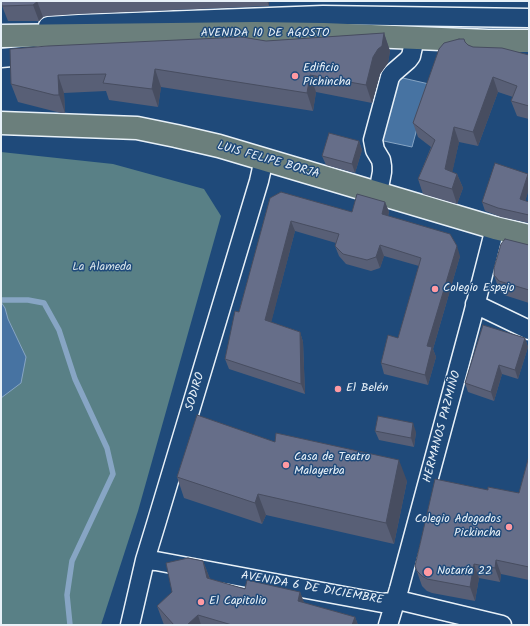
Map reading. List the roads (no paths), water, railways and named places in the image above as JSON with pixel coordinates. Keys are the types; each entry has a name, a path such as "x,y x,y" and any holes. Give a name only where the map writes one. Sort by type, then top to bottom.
{"main road":[{"name":"AVENIDA 10 DE AGOSTO","path":"1,36 247,33 323,17 414,43 529,41"},
{"name":"LUIS FELIPE BORJA","path":"1,123 137,128 176,136 219,146 495,228 529,236"}],"street":[{"path":"1,27 41,27 79,24 323,17 529,18"},
{"path":"93,51 339,40 414,43 529,53"},
{"path":"378,193 382,166 381,160 375,150 373,140 390,77 411,56 414,43"},
{"path":"1,58 46,54"},
{"name":"SODIRO","path":"130,625 144,560 259,181 264,159"},
{"name":"HERMANOS PAZMIÑO","path":"388,625 495,228"},
{"path":"475,304 529,330"},
{"name":"AVENIDA 6 DE DICIEMBRE","path":"144,560 382,603 402,601 502,625"}],"water":[{"path":"394,76 429,84 412,147 379,140"},
{"path":"1,302 26,357 21,383 1,398"}],"waterway":[{"path":"1,300 28,300 44,303 59,330 75,379 107,448 113,474 72,561 67,595 70,625"}],"place":[{"name":"Edificio Pichincha","path":"295,76"},
{"name":"Colegio Espejo","path":"435,289"},
{"name":"El Belén","path":"338,389"},
{"name":"Casa de Teatro Malayerba","path":"286,465"},
{"name":"Colegio Adogados Pickincha","path":"509,527"},
{"name":"Notaría 22","path":"428,572"},
{"name":"El Capitolio","path":"201,602"}],"park label":[{"name":"La Alameda","path":"102,268"}]}
